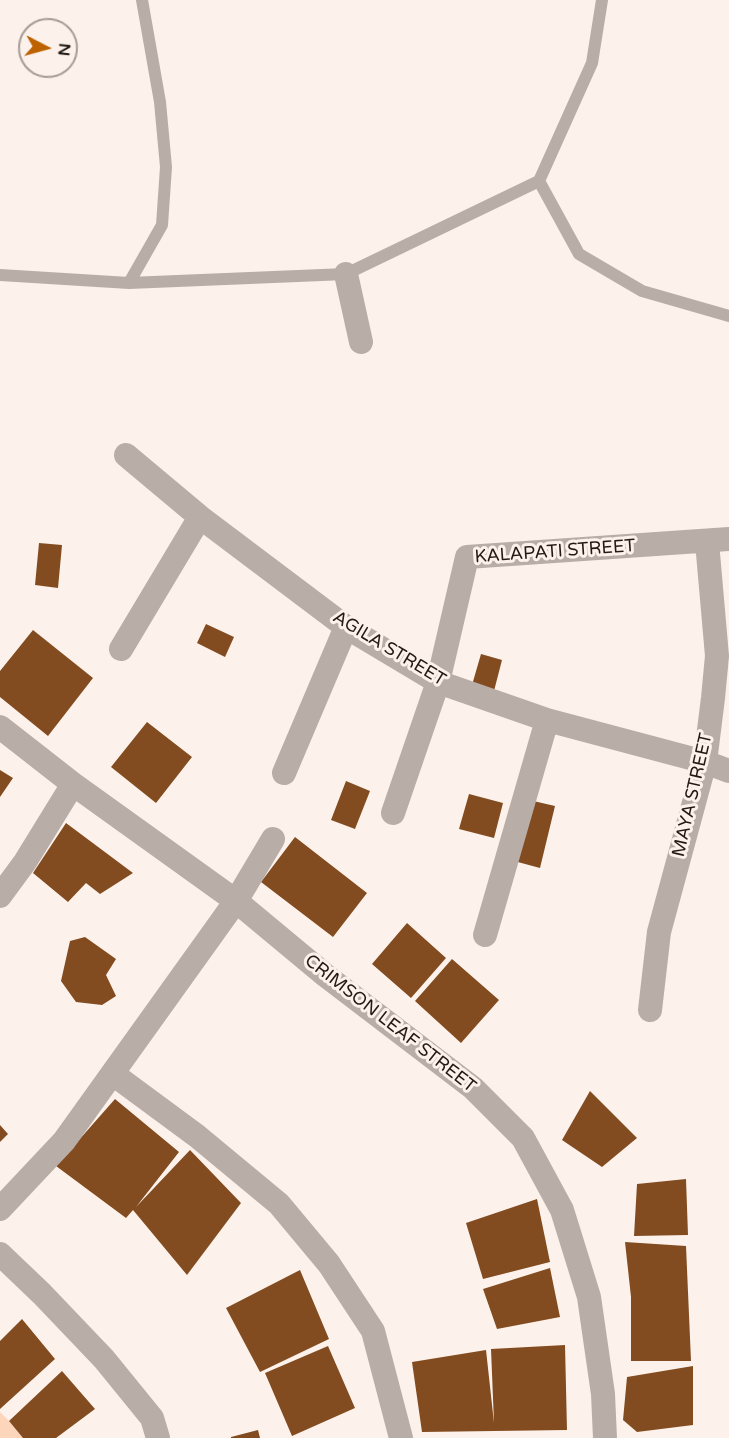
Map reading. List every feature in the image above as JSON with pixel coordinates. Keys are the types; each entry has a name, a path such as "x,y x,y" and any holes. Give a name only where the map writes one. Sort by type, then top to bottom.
{"street":[{"path":"346,274 361,342"},
{"name":"AGILA STREET","path":"126,455 200,517 346,627 438,682 547,720 705,762 729,771"},
{"path":"121,649 200,517"},
{"name":"MAYA STREET","path":"650,1010 659,932 705,762 723,656 718,541"},
{"name":"KALAPATI STREET","path":"393,813 438,682 467,557 718,541"},
{"path":"284,773 346,627"},
{"path":"485,935 547,720"},
{"name":"CRIMSON LEAF STREET","path":"0,727 74,784 236,901 325,975 473,1088 523,1138 562,1210 589,1297 603,1394 605,1438"},
{"path":"0,896 26,862 74,784"},
{"path":"0,1209 64,1141 236,901 273,839"},
{"path":"113,1074 197,1136 279,1204 329,1264 373,1331 402,1438"},
{"path":"0,1254 104,1359 152,1418 158,1438"}],"lane":[{"path":"129,283 162,225 165,167 160,102 142,0"},
{"path":"0,275 129,283 346,274 539,181 592,63 602,0"},
{"path":"539,181 579,254 642,291 729,316"}],"shaded area":[{"path":"0,1412 9,1421 23,1438 0,1438"}],"building":[{"path":"39,543 62,545 58,588 35,585"},
{"path":"206,624 234,637 225,657 197,643"},
{"path":"33,630 93,678 48,736 0,697 0,671"},
{"path":"481,654 502,660 494,691 472,685"},
{"path":"147,722 192,757 156,803 111,767"},
{"path":"0,770 13,778 0,797"},
{"path":"346,781 370,791 355,829 331,820"},
{"path":"469,794 503,803 494,838 459,829"},
{"path":"529,800 555,806 540,868 514,861"},
{"path":"66,823 133,873 100,894 86,883 68,902 33,873"},
{"path":"295,837 367,893 333,937 261,882"},
{"path":"407,923 446,958 411,998 372,964"},
{"path":"85,937 116,959 106,975 116,996 102,1005 76,1002 61,981 70,941"},
{"path":"452,959 499,1000 461,1043 415,1001"},
{"path":"590,1091 637,1138 602,1167 562,1140"},
{"path":"115,1099 179,1152 136,1207 190,1150 241,1203 187,1275 133,1210 126,1218 56,1166"},
{"path":"0,1125 8,1134 0,1142"},
{"path":"686,1179 688,1235 634,1236 637,1184"},
{"path":"537,1199 550,1262 483,1279 466,1223"},
{"path":"625,1242 686,1246 691,1361 631,1361 631,1297"},
{"path":"550,1268 560,1317 497,1329 483,1289"},
{"path":"300,1270 329,1339 260,1372 226,1308"},
{"path":"22,1319 55,1359 0,1409 0,1341"},
{"path":"565,1345 567,1430 422,1432 412,1362 486,1350 494,1423 491,1349"},
{"path":"328,1346 355,1408 292,1436 265,1373"},
{"path":"693,1366 693,1425 637,1432 623,1420 627,1377"},
{"path":"62,1371 95,1409 56,1438 23,1438 9,1421"},
{"path":"258,1430 260,1438 231,1438 231,1437"}]}
